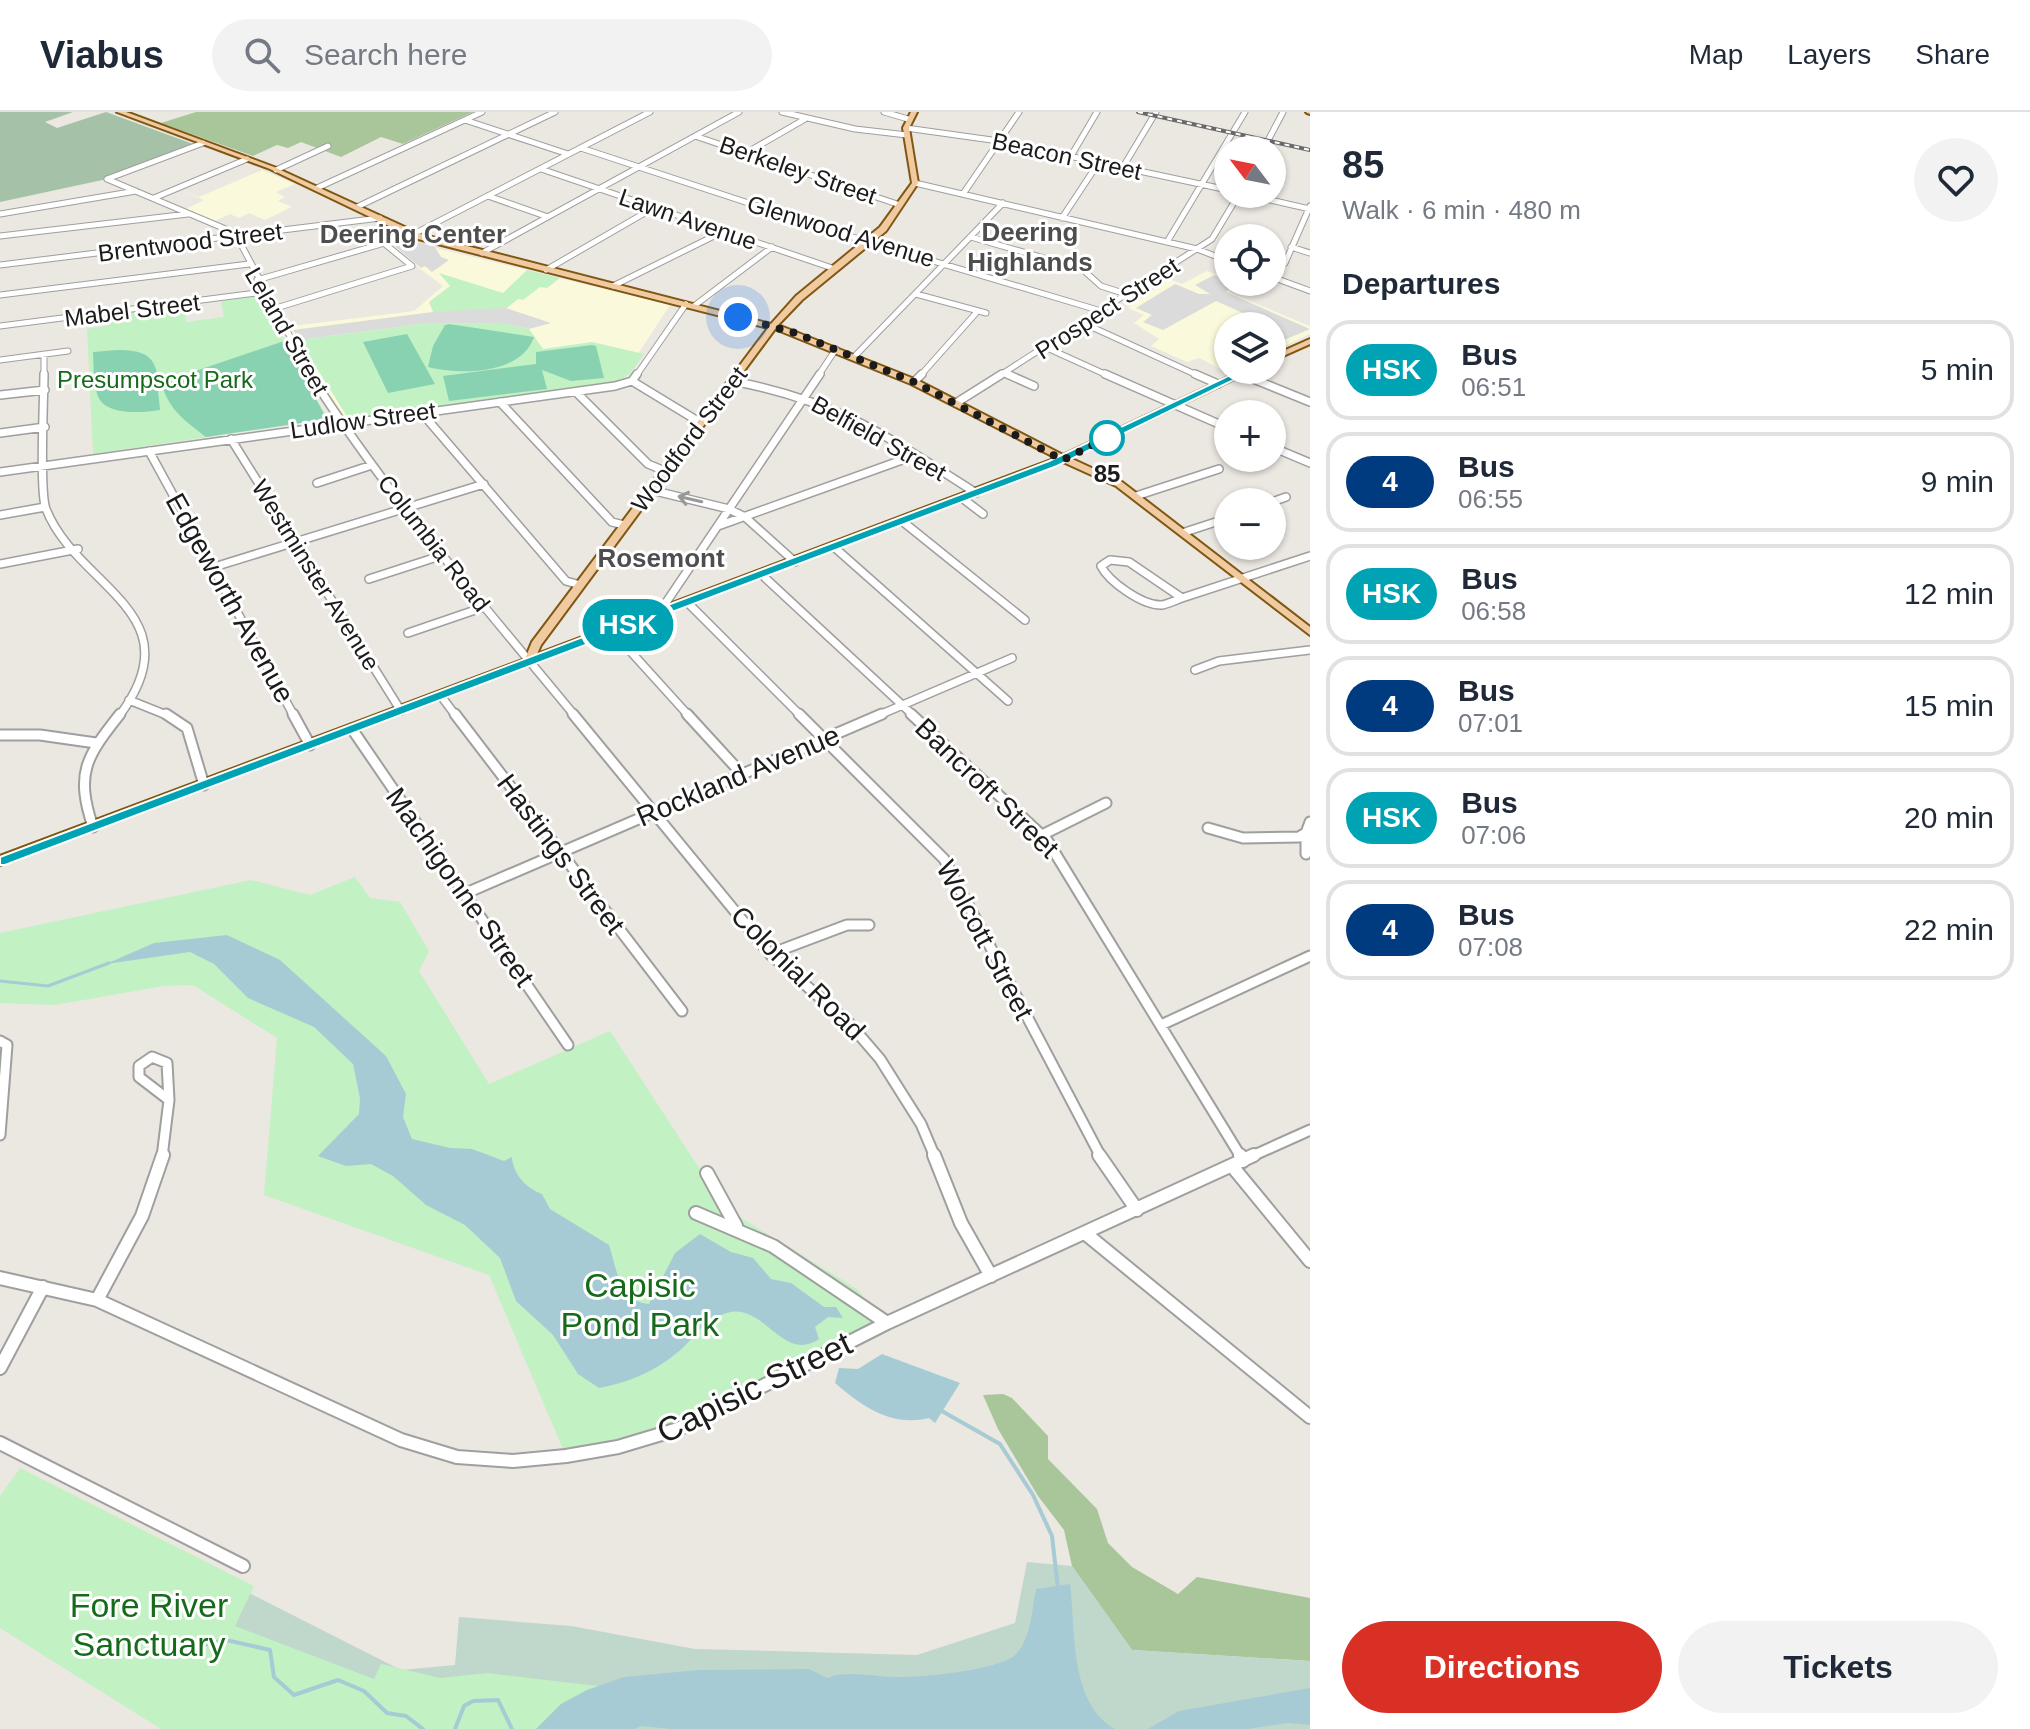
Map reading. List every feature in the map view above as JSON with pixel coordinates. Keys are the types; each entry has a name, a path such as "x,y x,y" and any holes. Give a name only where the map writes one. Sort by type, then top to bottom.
{"main road":[{"path":"120,112 276,170 412,235 773,326 914,382 1063,460 1119,484 1185,532 1310,632"},
{"path":"914,112 907,127 915,183"},
{"name":"Woodford Street","path":"529,662 536,644 773,326 883,229 915,183"},
{"path":"1286,352 1310,341"},
{"path":"0,861 1063,460 1218,384"}],"street":[{"path":"317,188 482,112"},
{"path":"357,207 555,112"},
{"path":"257,280 412,235 650,112"},
{"path":"482,253 739,112"},
{"path":"782,112 805,119 907,127"},
{"path":"884,112 907,127"},
{"path":"963,194 1019,112"},
{"path":"1071,156 1097,112"},
{"path":"1123,167 1156,112"},
{"path":"1167,242 1245,112"},
{"path":"1270,136 1283,112"},
{"path":"746,153 805,119"},
{"path":"465,120 568,154"},
{"name":"Beacon Street","path":"907,127 999,141 1214,187"},
{"name":"Berkeley Street","path":"695,136 900,205"},
{"name":"Leland Street","path":"203,143 107,179 236,236 263,292 341,423"},
{"path":"276,170 328,146"},
{"name":"Glenwood Avenue","path":"581,148 868,242 1101,311"},
{"path":"154,198 247,159"},
{"path":"1062,218 1099,162"},
{"name":"Lawn Avenue","path":"541,169 835,269"},
{"path":"915,183 1214,256"},
{"path":"0,214 136,191"},
{"path":"488,196 548,217"},
{"path":"854,357 1003,203"},
{"path":"1286,203 1310,208 1286,260"},
{"path":"546,270 655,207"},
{"name":"Prospect Street","path":"956,403 1215,237 1233,208"},
{"path":"0,236 191,214"},
{"name":"Brentwood Street","path":"0,265 380,218"},
{"path":"613,286 724,231"},
{"path":"971,237 1082,269 1101,286 1126,294"},
{"path":"273,309 412,266 385,244"},
{"path":"701,423 686,417 632,381 690,305 772,247"},
{"path":"1291,247 1310,253"},
{"path":"0,295 249,264"},
{"path":"1286,280 1310,291"},
{"name":"Mabel Street","path":"0,326 263,292"},
{"path":"916,294 976,313 986,313"},
{"path":"914,382 976,313"},
{"path":"1083,323 1214,382"},
{"path":"1300,346 1310,350"},
{"path":"1045,347 1214,422"},
{"path":"659,613 836,349"},
{"path":"0,360 68,351"},
{"path":"44,354 45,507 126,604 143,642 145,673 96,743 86,765 82,787 93,827"},
{"path":"1006,373 1034,386"},
{"name":"Ludlow Street","path":"0,472 576,392 632,381"},
{"name":"Belfield Street","path":"732,381 803,397 861,424 976,493"},
{"path":"1271,384 1310,402"},
{"path":"0,395 45,390"},
{"path":"576,392 648,464 665,471"},
{"path":"500,402 612,522 624,525"},
{"path":"421,412 566,581 580,585"},
{"name":"Columbia Road","path":"341,423 405,509 529,662"},
{"path":"0,433 45,427"},
{"name":"Westminster Avenue","path":"231,439 401,711"},
{"name":"Edgeworth Avenue","path":"149,451 310,745"},
{"path":"1286,453 1310,463"},
{"path":"718,526 916,455"},
{"path":"317,483 372,465"},
{"path":"1136,496 1214,471"},
{"path":"214,567 484,484"},
{"path":"651,490 729,509 745,517 795,562"},
{"path":"962,498 983,514"},
{"path":"0,515 45,507"},
{"path":"902,521 1025,620"},
{"path":"1185,532 1214,523"},
{"path":"834,547 1008,701"},
{"path":"0,564 78,549"},
{"path":"369,579 443,555"},
{"path":"1183,599 1129,562 1112,559 1102,564 1105,574 1146,603 1164,605 1245,580 1310,556"},
{"name":"Bancroft Street","path":"761,574 1042,835 1064,863 1161,1025 1238,1164 1310,1261"},
{"name":"Wolcott Street","path":"687,602 944,859 1105,1166 1137,1210"},
{"path":"408,633 484,607"},
{"path":"612,631 742,774"},
{"path":"1195,670 1215,663 1283,657 1310,650"},
{"name":"Rockland Avenue","path":"464,894 1012,658"},
{"name":"Colonial Road","path":"529,662 770,954 849,1023 892,1076 921,1124 961,1223 991,1276"},
{"name":"Hastings Street","path":"441,696 682,1011"},
{"path":"129,700 161,711 187,728 204,785"},
{"name":"Machigonne Street","path":"352,729 568,1045"},
{"path":"0,735 40,735 96,743"},
{"path":"1042,835 1106,803"},
{"path":"1306,854 1306,833 1310,822"},
{"path":"1208,828 1237,840 1306,833"},
{"path":"770,954 847,925 869,925"},
{"path":"1161,1025 1310,956"},
{"path":"0,1041 7,1045 7,1053 0,1132"},
{"path":"97,1300 147,1210 165,1147 170,1101"},
{"name":"Capisic Street","path":"0,1278 97,1300 401,1440 457,1457 513,1461 596,1451 666,1433 718,1411 887,1323 1310,1130"},
{"path":"707,1173 736,1226"},
{"path":"696,1213 736,1226 785,1249 887,1323"},
{"path":"1086,1234 1310,1417"},
{"path":"0,1368 43,1287"},
{"path":"0,1443 243,1566"}],"shaded area":[{"path":"0,112 73,112 45,122 57,128 106,112 193,144 107,179 0,202"},
{"path":"262,170 295,184 276,192 285,197 278,201 292,207 265,220 249,213 239,218 230,214 215,221 186,209 204,200 180,190 199,197"},
{"path":"403,240 670,305 621,380 342,418 284,327 414,311 443,286 387,244"},
{"path":"409,240 435,247 441,257 449,260 432,272 425,266 421,268 393,245"},
{"path":"1207,271 1214,274 1214,296 1238,296 1276,312 1214,312 1214,366 1199,358 1187,362 1151,346 1159,339 1134,323 1144,315 1128,308 1169,279 1182,284"},
{"path":"1214,275 1214,296 1235,296 1271,312 1241,312 1216,301 1163,330 1143,322 1152,315 1136,308 1175,284 1199,294 1210,294 1195,285"},
{"path":"506,308 551,323 529,329 508,324 428,323 299,340 293,330 433,312"},
{"path":"1286,316 1310,326 1310,334 1286,345"},
{"path":"1286,318 1310,329 1286,339"},
{"path":"99,1517 401,1670 455,1665 459,1617 571,1626 695,1649 917,1655 1015,1623 1027,1562 1072,1566 1132,1650 1310,1661 1310,1729 325,1729"}],"green space":[{"path":"196,112 473,112 403,144 381,137 341,157 301,142 288,148 277,145 253,156 161,123"},
{"path":"527,270 560,278 547,288 540,287 523,300 518,299 503,311 433,312 429,302 450,286 439,273 503,293"},
{"name":"Presumpscot Park","path":"260,295 326,417 93,454 87,329 109,325 109,315 184,306 186,322 224,317 221,301"},
{"name":"Presumpscot Park","path":"428,323 508,324 529,329 543,349 592,342 644,354 630,374 613,383 348,418 299,340"},
{"path":"445,325 534,337 527,350 503,365 472,371 428,367 433,346"},
{"path":"407,334 435,384 388,393 363,342"},
{"path":"284,341 326,417 321,420 206,437 180,416 166,396 163,388 169,380"},
{"path":"596,346 604,378 571,381 542,370 547,389 449,401 443,376 536,364 536,352"},
{"path":"93,352 137,352 148,357 157,374 94,381"},
{"path":"157,381 160,410 131,412 112,408 98,397 96,388"},
{"name":"Capisic Pond Park","path":"355,877 370,898 400,902 429,951 419,971 489,1084 610,1031 725,1208 857,1289 887,1323 718,1411 566,1456 489,1275 264,1195 277,1038 193,985 164,986 54,1005 0,1003 0,933 251,880 310,895"},
{"path":"1003,1394 1012,1398 1048,1436 1048,1459 1097,1509 1108,1543 1132,1567 1178,1594 1197,1577 1310,1598 1310,1661 1132,1650 1072,1566 1064,1530 1038,1496 998,1429 983,1395"},
{"name":"Fore River Sanctuary","path":"20,1468 254,1586 235,1626 374,1679 381,1664 440,1678 487,1673 606,1687 541,1729 161,1729 0,1628 0,1496"}],"water":[{"path":"227,935 280,960 386,1056 406,1094 403,1117 412,1139 450,1148 472,1149 504,1161 512,1157 521,1180 542,1194 550,1209 609,1245 625,1291 639,1302 649,1304 675,1253 700,1234 731,1252 753,1258 771,1279 791,1283 824,1307 836,1307 843,1318 828,1317 815,1327 819,1339 807,1344 795,1344 754,1317 743,1312 731,1312 714,1318 660,1365 620,1383 599,1388 578,1374 553,1335 516,1301 500,1258 465,1225 426,1205 393,1176 371,1164 346,1166 318,1156 359,1114 360,1098 353,1064 314,1027 248,998 214,964 190,952 106,964 154,943"},
{"path":"882,1354 960,1383 935,1423 929,1418 902,1420 878,1413 835,1383 839,1368 858,1369"},
{"path":"1070,1584 1082,1684 1089,1702 1100,1717 1115,1729 672,1729 641,1726 635,1729 536,1729 561,1704 587,1690 624,1677 699,1670 809,1669 827,1678 854,1674 912,1677 962,1672 995,1664 1008,1660 1021,1648 1030,1623 1036,1589"},
{"path":"1310,1688 1310,1725 1288,1723 1247,1729 1148,1729 1179,1711"}],"waterway":[{"path":"0,981 48,986 109,963"},
{"path":"940,1410 1000,1444 1033,1495 1052,1536 1058,1589"},
{"path":"166,1653 226,1640 270,1650 274,1677 294,1695 338,1680 364,1691 387,1713 406,1716 423,1729"},
{"path":"455,1729 464,1706 473,1701 498,1700 512,1729"}],"railway":[{"path":"1138,112 1310,150"}],"bus line":[{"name":"HSK","path":"0,861 1053,463 1218,384"}],"place":[{"name":"85","path":"1107,438"}],"district":[{"name":"Deering Center","path":"413,234"},
{"name":"Deering Highlands","path":"1030,247"},
{"name":"Rosemont","path":"661,558"}],"route":[{"path":"738,317 795,333 914,382 1063,460 1107,438"}]}
